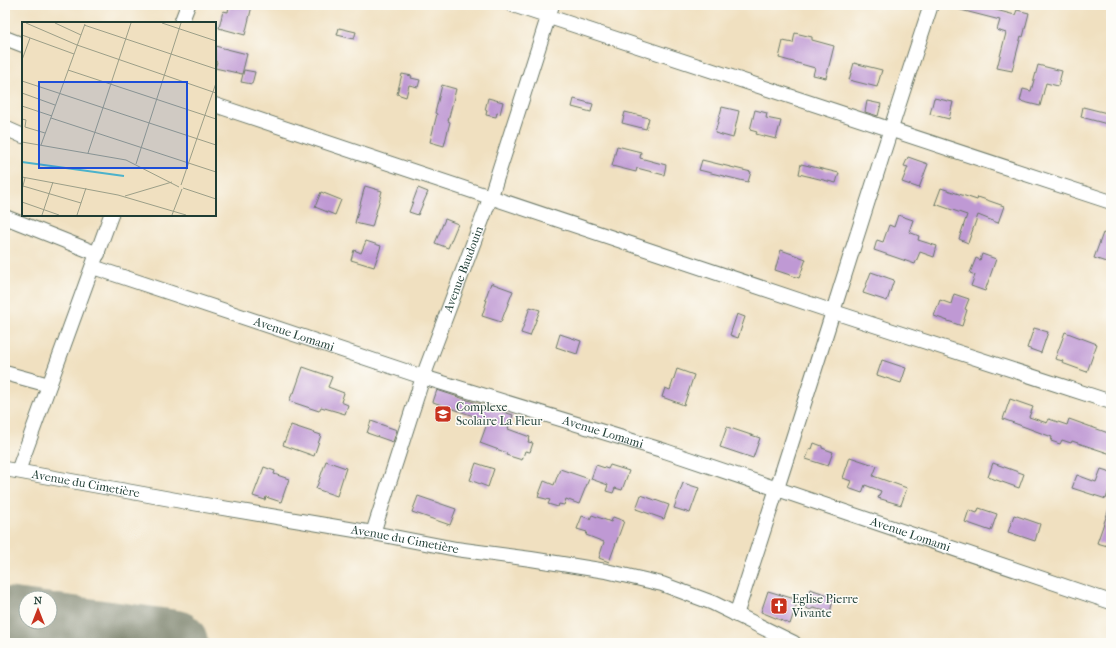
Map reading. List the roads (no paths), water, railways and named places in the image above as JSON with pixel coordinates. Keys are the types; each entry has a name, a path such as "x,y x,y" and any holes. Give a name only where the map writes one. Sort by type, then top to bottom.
{"street":[{"path":"181,22 188,5"},
{"path":"513,5 550,11 890,129 1111,202"},
{"path":"736,615 778,489 890,129 931,5"},
{"name":"Avenue Baudouin","path":"373,533 424,377 491,196 550,11"},
{"path":"5,38 22,45"},
{"path":"216,105 491,196 834,312 1111,402"},
{"path":"5,128 22,136"},
{"path":"11,470 50,385 111,216"},
{"name":"Avenue Lomami","path":"5,217 95,260 424,377 665,451 1111,602"},
{"path":"5,373 50,385"},
{"name":"Avenue du Cimetière","path":"11,470 373,533 456,549 606,571 662,584 712,603 794,643"}],"place":[{"name":"Complexe Scolaire La Fleur","path":"443,414"},
{"name":"Eglise Pierre Vivante","path":"779,606"}]}
